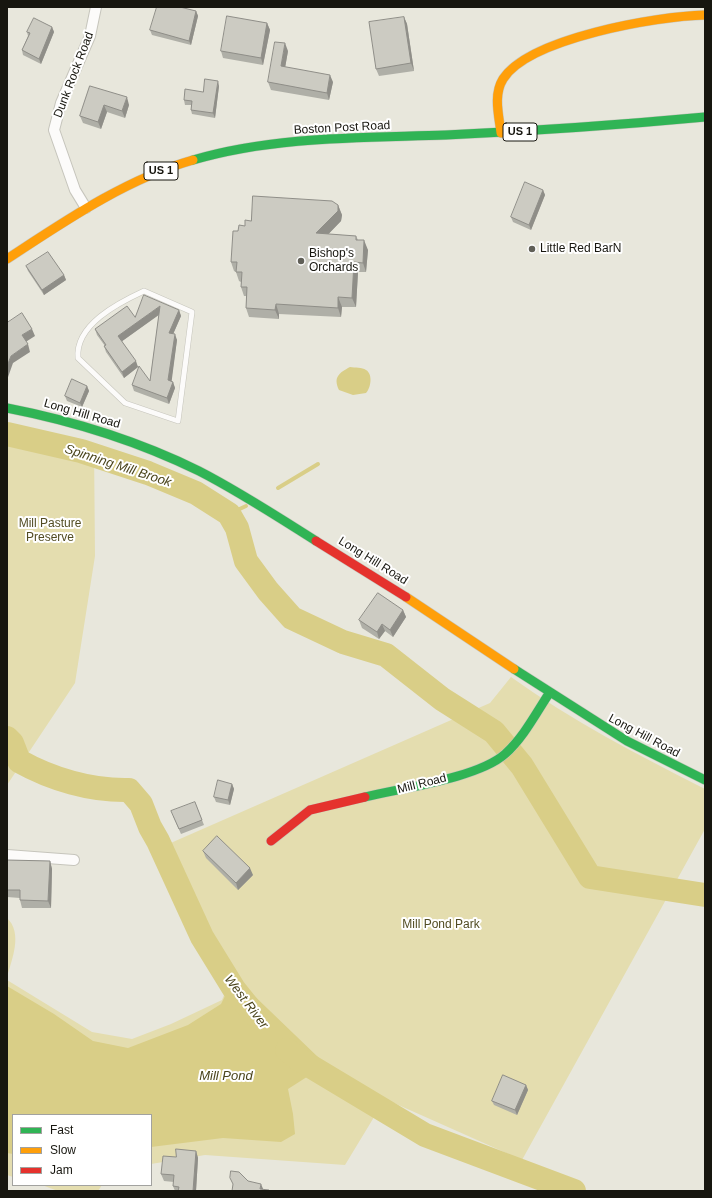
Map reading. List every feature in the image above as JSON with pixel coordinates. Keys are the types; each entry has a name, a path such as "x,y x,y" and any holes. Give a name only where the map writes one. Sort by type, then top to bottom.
{"street":[{"name":"Dunk Rock Road","path":"86,208 75,190 54,130 60,103 90,36 96,7"},
{"path":"502,133 497,104 502,81 514,66 534,52 614,26 668,17 705,15"},
{"name":"Boston Post Road","path":"7,259 112,193 165,169 233,149 302,141 560,130 705,117"},
{"name":"Long Hill Road","path":"7,408 54,417 113,435 161,454 224,484 392,587 599,726 662,761 705,780"},
{"name":"Mill Road","path":"271,841 310,810 472,772 490,765 505,754 516,743 550,692"},
{"path":"7,855 74,860"}],"lane":[{"path":"144,291 192,312 178,421 136,408 125,403 86,367 78,358 77,348 82,336 103,314 123,300 144,291"}],"green space":[{"name":"Mill Pasture Preserve","path":"7,424 94,446 95,556 75,683 7,785"},
{"name":"Mill Pond Park","path":"511,677 582,723 705,789 705,829 522,1160 385,1099 345,1165 205,1155 152,1164 152,1114 12,1114 12,1177 7,1175 7,980 92,1032 132,1039 171,1024 222,1000 228,985 204,947 157,849 490,703"},
{"path":"7,918 12,924 14,931 15,946 7,977"},
{"path":"45,1186 101,1186 98,1191 58,1191"}],"water":[{"path":"350,367 363,368 370,375 369,388 366,393 353,395 339,390 337,386 338,376"},
{"name":"Mill Pond","path":"243,985 320,1059 313,1073 288,1089 295,1134 281,1142 223,1138 152,1147 152,1114 12,1114 12,1154 7,1153 7,986 54,1014 93,1041 128,1048 188,1025 221,1004 226,994"}],"building":[{"path":"157,7 180,7 196,11 189,41 150,30"},
{"path":"227,16 267,23 261,58 221,51"},
{"path":"404,17 411,63 376,69 369,22"},
{"path":"34,18 52,27 39,59 22,50 30,33 27,32"},
{"path":"275,42 285,43 281,66 330,75 327,93 268,82"},
{"path":"205,79 218,81 213,113 191,110 192,101 184,100 185,89 203,92"},
{"path":"90,86 127,97 122,111 104,105 98,122 80,116"},
{"path":"525,182 543,190 529,225 511,217"},
{"name":"Bishop's Orchards","path":"253,196 332,201 338,205 338,211 316,233 356,236 356,240 364,240 363,263 354,262 352,298 338,297 338,308 276,304 275,310 246,308 247,287 241,287 242,272 236,272 237,262 231,262 233,231 238,231 239,225 245,226 245,220 251,221"},
{"path":"48,252 64,275 42,290 26,266"},
{"path":"144,295 179,310 169,333 175,334 168,380 173,382 167,398 132,385 139,366 150,381 160,306 118,336 136,361 122,372 104,346 106,345 95,329 127,306 135,317"},
{"path":"22,313 32,329 22,335 28,344 11,356 7,366 7,323"},
{"path":"72,379 87,386 80,403 65,396"},
{"path":"378,593 403,610 390,630 382,624 377,632 359,620"},
{"path":"218,780 232,784 228,800 214,797"},
{"path":"195,802 202,820 179,829 171,811"},
{"path":"217,836 250,868 236,883 203,851"},
{"path":"7,860 50,861 48,901 20,900 20,890 7,890"},
{"path":"503,1075 526,1085 515,1110 492,1101"},
{"path":"176,1149 196,1151 193,1191 178,1191 179,1187 173,1186 174,1175 161,1174 163,1156 176,1157"},
{"path":"231,1171 239,1172 248,1181 261,1184 260,1189 269,1191 232,1191 233,1184 230,1178"}],"waterway":[{"path":"7,434 81,451 148,473 196,493 229,514 237,528 246,561 268,591 292,618 343,642 386,655 442,699 494,732 522,766 590,877 705,895"},
{"name":"Spinning Mill Brook","path":"278,488 318,464"},
{"name":"Spinning Mill Brook","path":"229,514 246,506"},
{"name":"West River","path":"7,738 12,743 19,761 44,773 72,783 86,786 115,790 129,790 141,804 150,827 158,841 202,937 234,989 254,1014"},
{"name":"West River","path":"287,1050 300,1060 425,1135 574,1191"}],"traffic: fast":[{"path":"193,160 255,146 287,142 511,132 705,117"},
{"path":"7,408 57,419 105,433 153,450 199,471 229,487 316,541"},
{"path":"514,669 627,741 705,780"},
{"path":"365,797 459,776 477,770 493,762 505,754 518,740 550,692"}],"traffic: slow":[{"path":"501,133 497,99 500,85 503,79 517,65 539,52 566,41 627,25 684,16 705,15"},
{"path":"7,259 97,202 144,178 193,160"},
{"path":"406,597 514,669"}],"traffic: jam":[{"path":"316,541 406,597"},
{"path":"271,841 310,810 365,797"}],"place":[{"name":"Little Red BarN","path":"532,249"},
{"name":"Bishop's Orchards","path":"301,261"}]}
